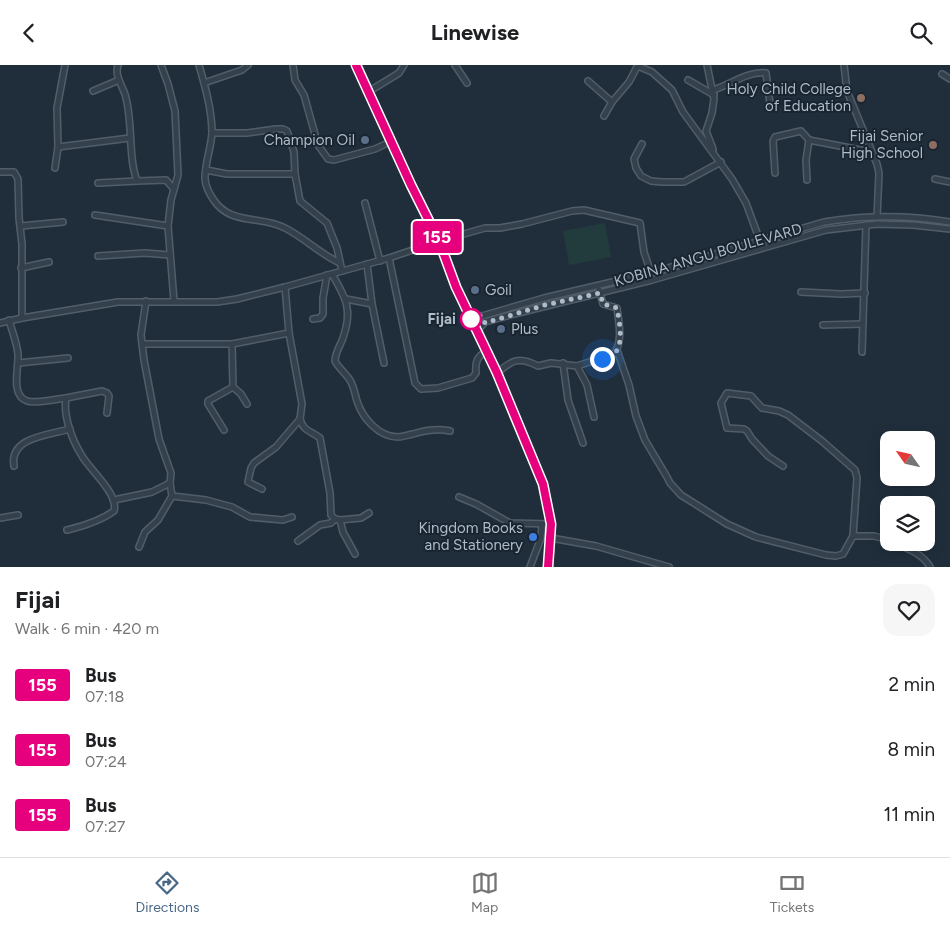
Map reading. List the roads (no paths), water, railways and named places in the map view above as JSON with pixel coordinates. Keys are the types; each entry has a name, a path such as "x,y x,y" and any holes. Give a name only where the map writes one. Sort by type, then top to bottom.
{"highway":[{"path":"356,65 439,241 468,314 497,373 543,484 546,525 551,538 548,567"}],"street":[{"path":"55,168 58,147 57,108 66,65"},
{"path":"118,65 116,73 126,98 137,181"},
{"path":"161,65 175,111 178,175 168,226 174,301"},
{"path":"199,65 204,83 212,133 205,179 208,191 216,205 236,218 276,223 287,228 329,258 340,263"},
{"path":"204,83 242,70 248,65"},
{"path":"293,65 295,80 304,95 318,145 328,159 334,160 375,149 392,141"},
{"path":"368,92 399,73 404,65"},
{"path":"455,65 467,83"},
{"path":"604,116 612,102 629,82 638,65 664,81 672,90 683,112 721,162 746,203 763,248"},
{"path":"707,65 713,93 712,113 706,131 715,155"},
{"path":"844,65 847,91 879,173 877,217"},
{"path":"713,93 745,76 766,73 770,104"},
{"path":"942,74 950,79"},
{"path":"94,91 119,80"},
{"path":"688,80 713,93"},
{"path":"588,81 612,102"},
{"path":"212,133 247,133 283,129 287,131 294,152 295,174 300,201 327,223 337,248 342,271"},
{"path":"775,173 773,141 775,137 801,131 809,140 871,152"},
{"path":"58,147 130,138"},
{"path":"807,180 806,160 809,140"},
{"path":"642,144 634,159 636,168 641,176 651,181 684,182 721,162"},
{"path":"206,170 227,174 295,174"},
{"path":"0,172 14,172 17,174 21,226 22,318"},
{"path":"935,179 950,183"},
{"path":"98,183 166,180 174,189"},
{"path":"365,203 380,261"},
{"path":"0,323 118,302 237,299 380,261 485,228 515,225 562,213 584,210 640,223 644,252 651,273"},
{"path":"94,215 168,226"},
{"name":"KOBINA ANGU BOULEVARD","path":"468,314 482,316 544,298 651,273 824,222 847,218 913,217 950,222"},
{"path":"21,226 63,222"},
{"path":"862,352 866,225"},
{"name":"KOBINA ANGU BOULEVARD","path":"477,331 485,323 545,305 652,280 826,230 866,225 912,225 950,229"},
{"path":"98,256 145,253 170,255"},
{"path":"389,258 414,383 417,386 424,390 438,388 472,378 476,373 477,359 486,351"},
{"path":"21,268 49,262"},
{"path":"367,264 372,304 384,363"},
{"path":"329,274 346,299 347,319 345,333 335,356 335,361 350,379 357,402 366,419 380,431 390,436 399,437 429,429 450,431"},
{"path":"313,319 320,318 323,314 323,298 329,274"},
{"path":"497,373 515,361 527,360 538,366 563,363 577,366 611,356 617,350 620,338 617,308 603,304 599,285"},
{"path":"285,287 289,333 302,404 300,419 306,431 315,433 320,438 332,515 344,532 354,554"},
{"path":"801,293 864,293"},
{"path":"346,299 372,304"},
{"path":"140,547 145,532 158,520 172,496 171,473 159,439 142,344 141,335 146,301"},
{"path":"482,316 485,323"},
{"path":"9,320 16,345 18,392 24,400 30,402 102,391 106,392 109,396 107,413"},
{"path":"823,325 862,324"},
{"path":"142,344 232,344 289,333"},
{"path":"232,344 234,387 241,394 247,405"},
{"path":"617,350 630,385 636,415 645,440 670,483 681,495 710,515 756,537 826,555 836,556 843,554 853,536 857,479 855,470 788,415 779,411 762,408 751,396 726,393 721,403 727,428 744,429 747,431 768,456 783,466"},
{"path":"18,363 68,358"},
{"path":"563,363 568,400 583,443"},
{"path":"577,366 587,385 594,417"},
{"path":"224,430 208,401 234,387"},
{"path":"66,397 64,405 70,429 82,457 114,500 114,511 107,517 67,530"},
{"path":"262,489 248,482 251,468 254,463 276,447 300,419"},
{"path":"14,467 13,458 15,452 22,443 70,429"},
{"path":"114,500 152,492 170,483"},
{"path":"172,496 206,500 232,507 250,517 283,520 292,517"},
{"path":"459,497 510,523 546,525 530,567"},
{"path":"298,541 320,525 337,520 361,518 369,513"},
{"path":"0,518 18,515"},
{"path":"853,536 880,538"},
{"path":"551,538 596,547 669,567"},
{"path":"913,551 925,560 930,567"}],"place":[{"name":"Holy Child College of Education","path":"861,98"},
{"name":"Champion Oil","path":"365,140"},
{"name":"Fijai Senior High School","path":"933,145"},
{"name":"Goil","path":"475,290"},
{"name":"Fijai","path":"471,319"},
{"name":"Plus","path":"501,329"},
{"name":"Kingdom Books and Stationery","path":"533,537"}]}
